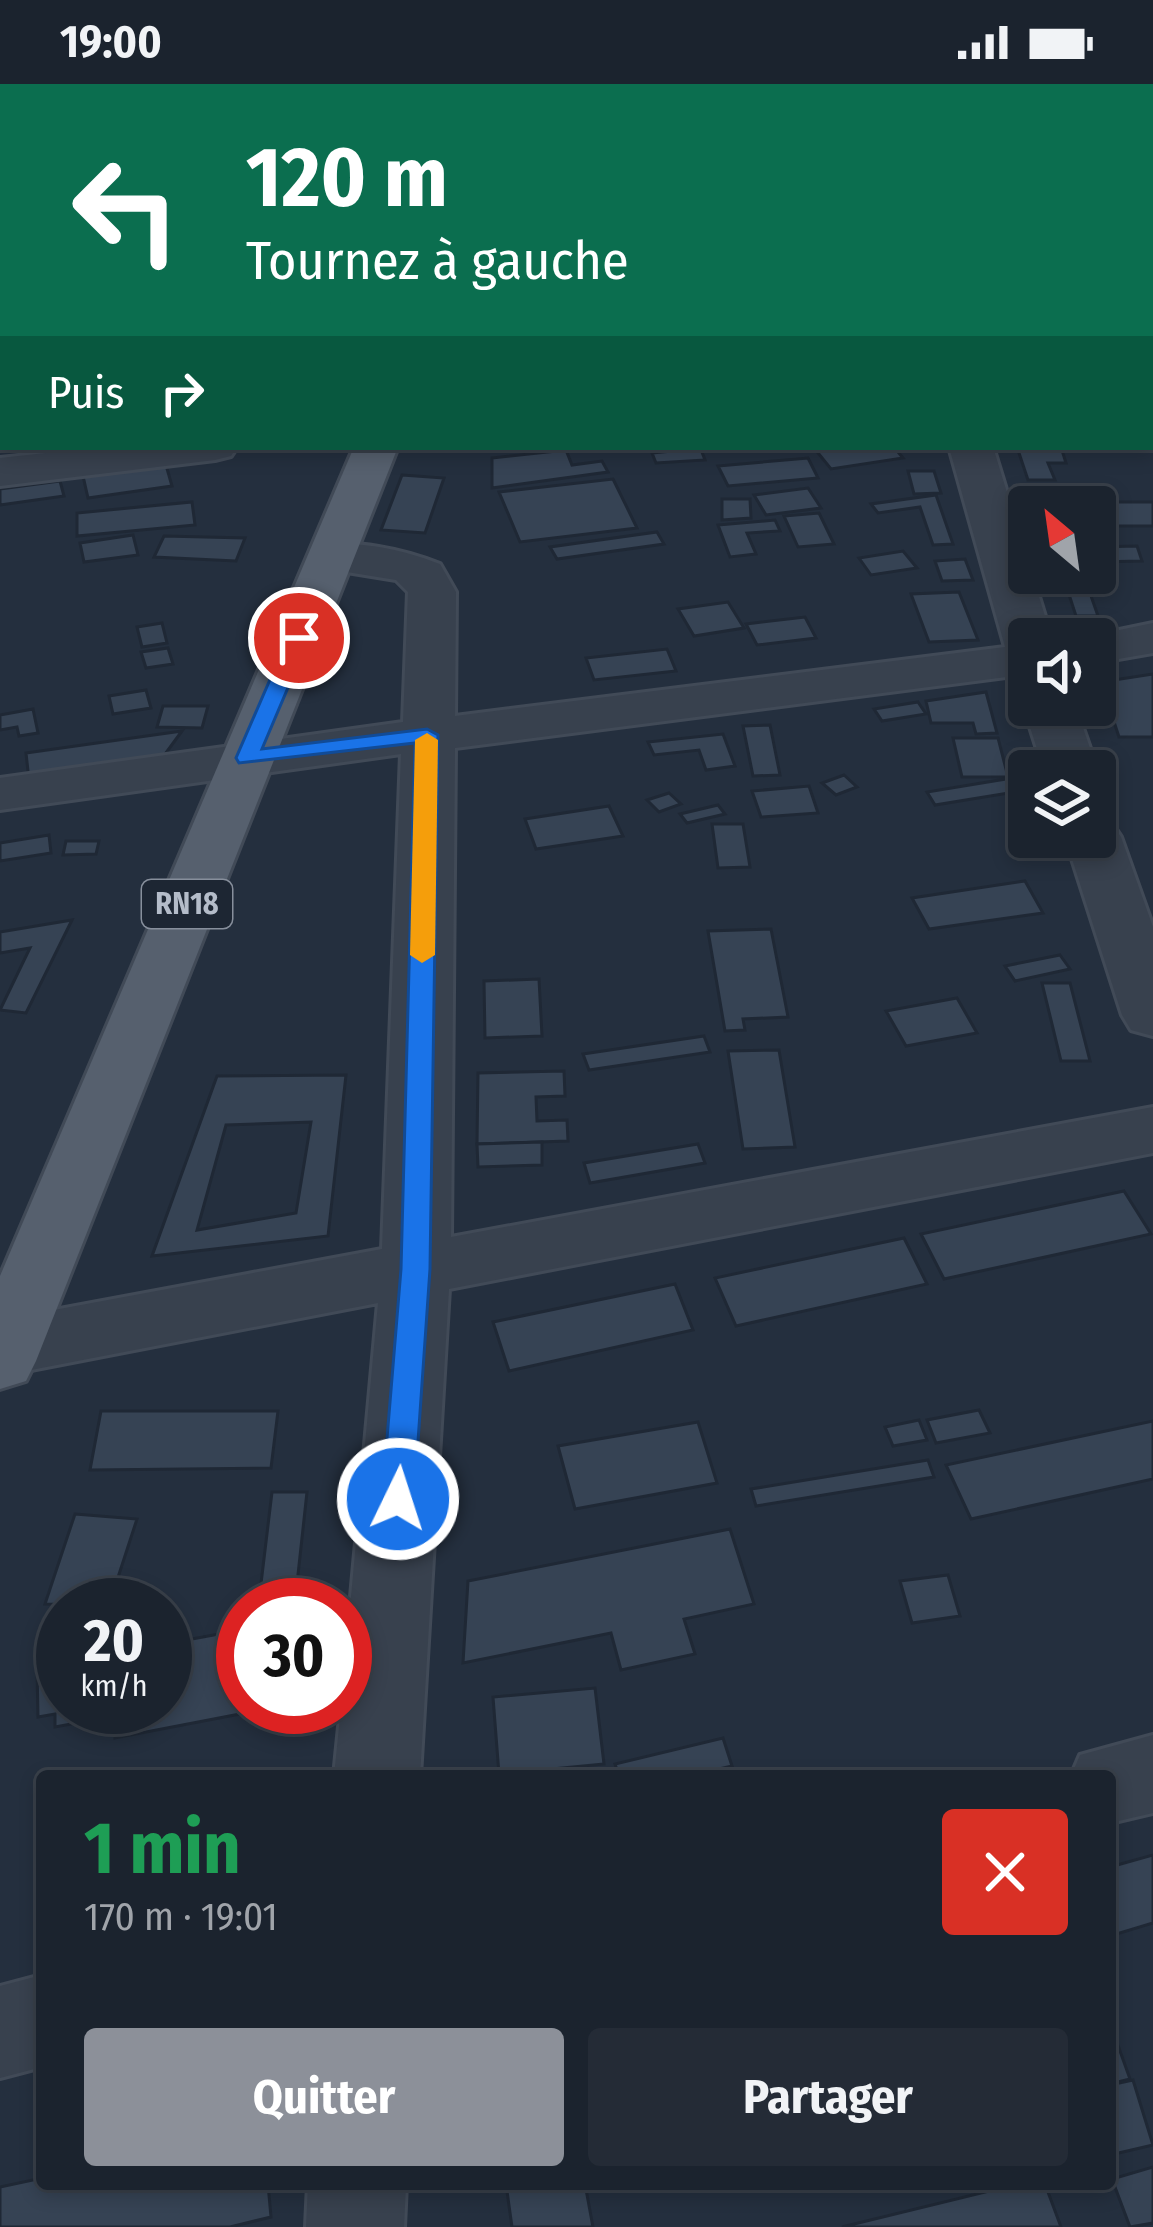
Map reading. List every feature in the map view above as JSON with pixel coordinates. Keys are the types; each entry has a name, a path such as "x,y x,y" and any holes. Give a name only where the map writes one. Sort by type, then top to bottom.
{"main road":[{"name":"RN18","path":"2,1352 375,450"}],"street":[{"path":"0,472 189,450"},
{"path":"972,450 1021,618"},
{"path":"333,557 406,567 423,574 430,583 416,1269 376,1770"},
{"path":"1116,644 1153,638"},
{"path":"0,794 1008,662"},
{"path":"1100,858 1153,1015"},
{"path":"2,1352 1153,1130"},
{"path":"1116,1782 1153,1774"},
{"path":"0,2032 36,2023"},
{"path":"356,2227 357,2190"}],"building":[{"path":"566,450 572,465 602,461 608,472 492,488 492,458"},
{"path":"701,450 705,460 656,463 652,453"},
{"path":"816,450 896,450 903,458 831,469"},
{"path":"1018,450 1062,450 1066,463 1048,463 1055,480 1028,480"},
{"path":"808,458 818,478 728,486 718,466"},
{"path":"166,465 172,486 88,498 83,476"},
{"path":"908,471 934,471 941,493 914,494"},
{"path":"402,475 444,478 425,533 381,530"},
{"path":"613,479 637,528 520,542 499,492"},
{"path":"60,481 64,496 0,505 0,489"},
{"path":"808,488 821,508 766,515 754,495"},
{"path":"936,495 953,544 933,545 920,507 878,513 871,504"},
{"path":"722,499 750,499 751,518 722,520"},
{"path":"192,502 195,525 77,536 77,513"},
{"path":"1116,502 1153,502 1153,526 1116,526"},
{"path":"819,513 834,544 798,547 784,516"},
{"path":"775,520 780,531 747,533 756,554 730,557 718,525"},
{"path":"657,532 664,544 557,559 550,547"},
{"path":"133,535 138,555 84,562 80,543"},
{"path":"164,536 245,538 236,561 154,557"},
{"path":"1116,546 1137,546 1142,561 1116,562"},
{"path":"903,551 917,568 871,575 859,558"},
{"path":"965,559 973,580 942,581 935,561"},
{"path":"959,592 978,640 929,642 911,594"},
{"path":"1069,594 1090,594 1098,616 1076,616"},
{"path":"728,602 744,628 694,636 678,609"},
{"path":"805,617 816,638 757,645 746,624"},
{"path":"162,623 167,643 142,647 137,627"},
{"path":"168,648 173,664 146,668 141,652"},
{"path":"667,649 676,671 594,680 586,658"},
{"path":"1153,674 1153,737 1119,737 1116,680"},
{"path":"146,690 151,708 113,714 109,696"},
{"path":"986,692 997,733 976,734 973,723 931,723 926,701"},
{"path":"918,702 926,714 882,721 874,709"},
{"path":"163,706 208,706 202,728 157,727"},
{"path":"33,709 38,733 19,736 17,727 0,730 0,715"},
{"path":"770,725 780,775 753,776 743,726"},
{"path":"182,731 160,761 29,780 26,753"},
{"path":"723,734 735,766 706,770 699,750 654,755 648,742"},
{"path":"953,738 998,738 1008,777 962,777"},
{"path":"844,775 857,787 836,795 822,783"},
{"path":"1008,782 1008,793 935,805 927,792"},
{"path":"809,786 818,813 761,817 752,791"},
{"path":"669,793 681,804 659,812 647,800"},
{"path":"718,805 725,814 687,823 680,814"},
{"path":"609,806 623,836 536,849 525,819"},
{"path":"712,824 743,824 750,867 718,868"},
{"path":"49,835 51,853 0,861 0,843"},
{"path":"66,841 99,841 96,854 63,855"},
{"path":"1025,881 1043,913 929,929 912,898"},
{"path":"72,920 26,1013 0,1010 30,948 0,953 0,932"},
{"path":"771,929 788,1017 743,1019 745,1030 725,1031 708,931"},
{"path":"1060,955 1070,969 1015,981 1005,966"},
{"path":"539,979 542,1036 485,1038 484,981"},
{"path":"1042,983 1070,983 1090,1061 1061,1061"},
{"path":"957,998 977,1033 906,1046 886,1011"},
{"path":"704,1036 710,1052 589,1070 583,1054"},
{"path":"779,1050 795,1147 743,1149 728,1051"},
{"path":"564,1071 565,1096 536,1097 537,1121 567,1120 568,1141 477,1144 478,1073"},
{"path":"346,1075 328,1236 152,1256 217,1076","holes":["311,1122 296,1213 197,1230 226,1125"]},
{"path":"542,1142 542,1165 478,1167 477,1144"},
{"path":"698,1144 705,1163 590,1183 584,1163"},
{"path":"1124,1191 1151,1234 944,1279 921,1234"},
{"path":"904,1238 927,1284 736,1326 715,1278"},
{"path":"675,1284 693,1330 509,1371 493,1322"},
{"path":"979,1410 990,1433 936,1443 927,1420"},
{"path":"101,1411 278,1411 271,1468 90,1470"},
{"path":"919,1420 927,1440 893,1446 885,1427"},
{"path":"1153,1421 1153,1479 971,1519 946,1465"},
{"path":"698,1422 717,1483 575,1509 558,1446"},
{"path":"928,1460 934,1477 756,1506 751,1489"},
{"path":"272,1492 307,1492 298,1578 262,1578"},
{"path":"75,1514 137,1519 118,1578 54,1578"},
{"path":"730,1529 754,1604 684,1619 695,1654 621,1670 611,1633 463,1663 468,1581"},
{"path":"948,1575 960,1616 912,1623 900,1581"},
{"path":"216,1635 216,1719 192,1723 192,1639"},
{"path":"595,1688 604,1764 499,1770 493,1697"},
{"path":"723,1738 732,1766 617,1770 615,1764"},
{"path":"1153,1855 1153,1923 1116,1934 1116,1865"},
{"path":"1116,2040 1130,2079 1116,2082"},
{"path":"1133,2080 1153,2145 1116,2154 1116,2084"},
{"path":"1153,2167 1153,2223 1130,2227 1116,2178"},
{"path":"36,2179 36,2190 269,2190 271,2217 230,2227 0,2227 0,2187"},
{"path":"507,2190 586,2190 593,2227 512,2227"},
{"path":"993,2190 1047,2190 1061,2227 842,2227"}],"slow traffic":[{"path":"422,955 427,740"}],"route":[{"path":"299,638 247,758 427,735 416,1269 398,1499"}]}
